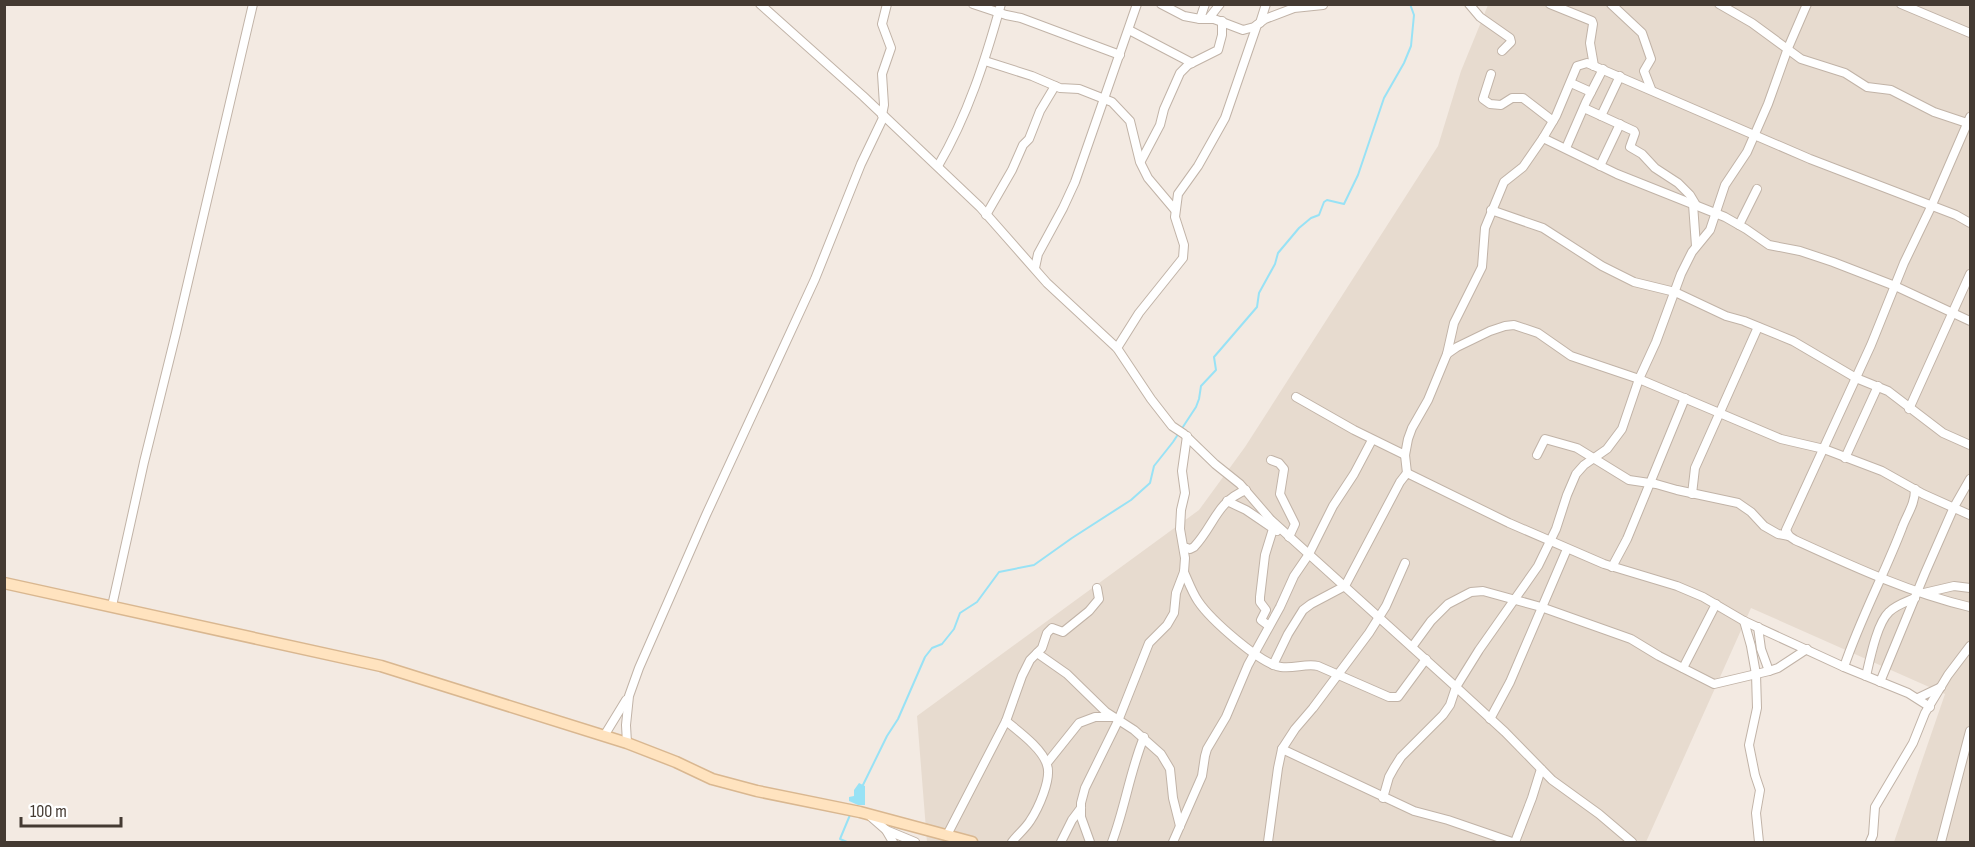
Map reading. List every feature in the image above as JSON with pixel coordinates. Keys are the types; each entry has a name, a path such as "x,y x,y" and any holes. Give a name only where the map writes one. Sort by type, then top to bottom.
{"street":[{"path":"112,606 253,4"},
{"path":"604,736 629,696 662,614 815,279 861,164 883,116 882,74 891,48 882,24 887,4"},
{"path":"973,4 1000,9 1120,55"},
{"path":"1035,268 1038,254 1075,182 1137,4"},
{"path":"1161,4 1184,16 1222,21 1243,30 1294,8 1323,5"},
{"path":"1200,19 1205,4"},
{"path":"1209,18 1220,4"},
{"path":"1469,4 1480,17 1510,38 1511,42 1502,51"},
{"path":"1550,4 1592,21 1590,43 1594,66"},
{"path":"1611,4 1642,33 1651,59 1644,71 1651,90"},
{"path":"1719,4 1746,19 1802,59 1845,73 1867,87 1891,90 1928,110 1970,122 1904,263 1880,326 1786,530 1788,536"},
{"path":"1383,798 1389,777 1401,757 1443,716 1450,705 1456,687 1479,650 1538,566 1551,542 1576,474 1584,465 1607,449 1622,429 1639,379 1656,342 1681,274 1696,246 1710,230 1725,185 1747,152 1807,4"},
{"path":"1901,4 1971,33"},
{"path":"763,6 938,166 986,214 1047,283 1117,348 1151,399 1182,433 1246,490 1271,520 1490,718 1552,780 1599,814 1632,843"},
{"path":"1117,348 1147,303 1183,258 1184,245 1175,210 1178,194 1198,166 1225,118 1259,24 1262,6"},
{"path":"938,166 963,120 985,61 1000,9"},
{"path":"1140,162 1160,125 1178,76 1192,63 1218,50 1222,35 1222,21"},
{"path":"1129,30 1192,63"},
{"path":"985,61 1032,76 1060,88 1079,89 1108,99 1116,105 1130,121 1140,162 1155,188 1175,210"},
{"path":"1407,473 1405,455 1408,438 1428,400 1447,354 1454,323 1482,267 1483,239 1491,210 1504,182 1523,167 1543,138 1577,66 1587,63 1603,69 1753,135 1956,215 1971,223"},
{"path":"1566,148 1603,69"},
{"path":"1491,74 1483,95 1485,102 1501,105 1512,98 1523,98 1553,121"},
{"path":"1601,116 1620,76"},
{"path":"1571,82 1591,92"},
{"path":"986,214 1012,170 1023,145 1029,139 1040,111 1054,86"},
{"path":"1584,108 1635,133 1630,147 1642,154 1660,172 1678,183 1690,195 1695,205 1696,246"},
{"path":"1600,166 1620,124"},
{"path":"1543,138 1600,166 1715,212 1769,245 1817,256 1895,286 1971,321"},
{"path":"1739,225 1757,189"},
{"path":"1491,210 1543,228 1602,266 1634,282 1675,292 1726,316 1744,321 1803,346 1856,378 1878,386 1943,433 1971,445"},
{"path":"1025,259 1038,254"},
{"path":"1910,409 1971,274"},
{"path":"1447,354 1490,331 1514,325 1538,333 1571,356 1639,379 1781,439 1824,449 1882,471 1971,515"},
{"path":"1692,494 1695,468 1758,327"},
{"path":"1845,458 1878,386"},
{"path":"1296,397 1372,440 1405,455"},
{"path":"1612,567 1627,539 1685,398"},
{"path":"1090,843 1083,827 1081,808 1085,788 1149,643 1167,625 1174,613 1177,589 1184,572 1184,547 1180,529 1185,493 1182,471 1182,433"},
{"path":"1537,455 1543,440 1549,438 1572,445 1629,480 1738,503 1745,506 1771,531 1788,536 1919,594 1971,607"},
{"path":"1173,843 1202,776 1207,748 1226,717 1254,653 1284,600 1294,576 1309,555 1333,506 1354,474 1372,440"},
{"path":"1271,460 1279,463 1284,470 1280,494 1295,524 1287,535"},
{"path":"1407,473 1567,549 1612,567 1677,586 1716,604 1744,621 1918,698 1930,707"},
{"path":"1273,665 1287,634 1303,610 1345,586 1396,488 1407,473"},
{"path":"1880,682 1954,507 1971,478"},
{"path":"1844,667 1913,505 1915,489"},
{"path":"1184,547 1190,549 1194,547 1227,501 1246,490"},
{"path":"1227,501 1246,510 1272,529 1287,535"},
{"path":"1269,626 1262,621 1266,610 1260,602 1260,597 1264,555 1272,529"},
{"path":"1490,718 1510,682 1567,549"},
{"path":"1268,843 1282,749 1295,729 1339,675 1379,617 1405,563"},
{"path":"1184,572 1201,605 1227,632 1273,665 1282,667 1311,664 1328,669 1389,698 1398,697 1426,659"},
{"path":"4,583 381,666 627,743 712,779 757,791 864,813 972,843"},
{"path":"1866,676 1886,615 1891,610 1919,594 1944,587 1970,586"},
{"path":"947,835 1006,722 1030,660 1042,648 1052,627 1064,632 1095,605 1099,598 1096,588"},
{"path":"1412,647 1442,609 1471,592 1495,594 1631,639 1714,684 1778,668 1807,649"},
{"path":"1683,668 1702,627 1716,604"},
{"path":"1744,621 1756,674 1757,708 1749,745 1760,790 1756,813 1759,843"},
{"path":"1758,627 1761,648 1769,671"},
{"path":"1870,843 1873,835 1875,807 1913,743 1953,666 1971,646"},
{"path":"1037,653 1072,679 1116,719 1144,737 1161,754 1170,770 1173,798 1180,826"},
{"path":"1918,698 1941,687"},
{"path":"627,743 629,696"},
{"path":"1047,763 1079,723 1095,717 1116,719"},
{"path":"1006,722 1042,754 1048,771 1041,799 1031,819 1012,843"},
{"path":"1941,843 1971,731"},
{"path":"1112,843 1144,737"},
{"path":"1282,749 1414,811 1448,820 1513,843 1532,798 1541,769"},
{"path":"1061,843 1072,820 1081,808"},
{"path":"864,813 886,830 915,843"},
{"path":"886,830 893,843"}],"shaded area":[{"path":"1488,5 1970,5 1970,842 1894,842 1945,694 1751,608 1646,842 927,842 917,716 1199,510 1245,447 1438,146 1461,71"}],"water":[{"path":"859,783 865,786 865,805 849,801 849,797 854,796 854,790"}],"waterway":[{"path":"862,787 898,719 925,657 932,648 942,644 954,629 960,613 977,602 999,572 1034,565 1131,500 1150,483 1154,466 1196,407 1201,386 1216,370 1214,357 1257,307 1259,293 1275,264 1278,253 1299,228 1311,218 1319,215 1324,202 1327,200 1344,204 1358,175 1384,98 1411,46 1414,15 1410,4"},
{"path":"847,842 840,839 850,815"}]}
